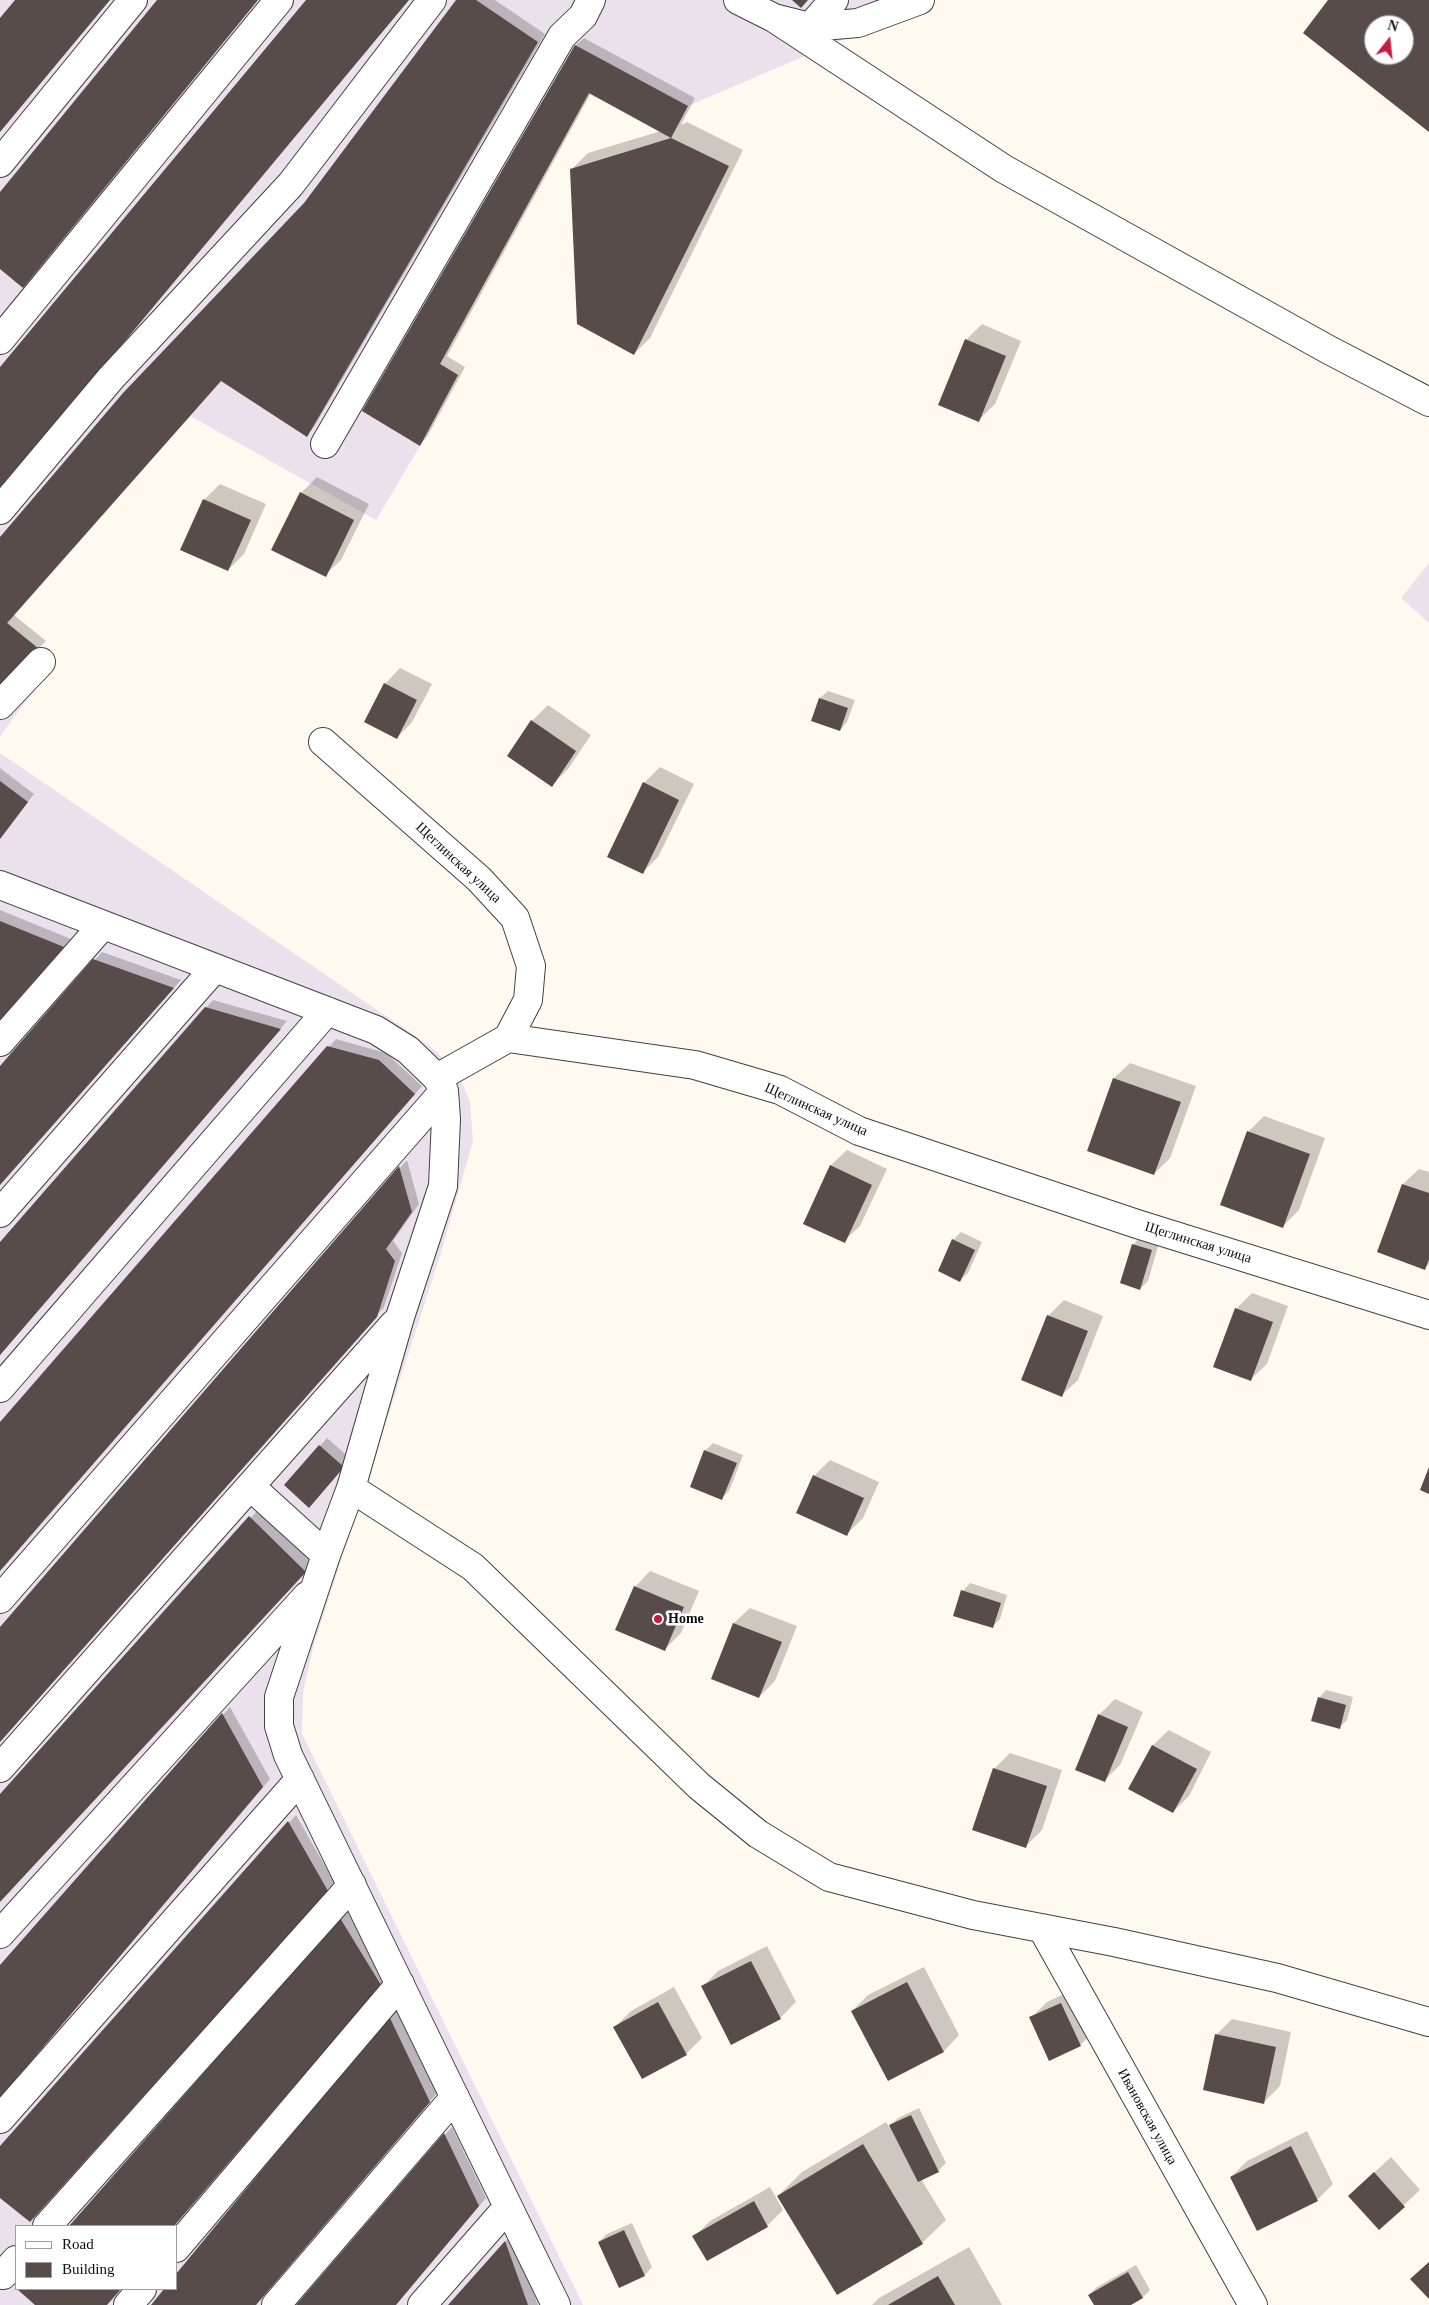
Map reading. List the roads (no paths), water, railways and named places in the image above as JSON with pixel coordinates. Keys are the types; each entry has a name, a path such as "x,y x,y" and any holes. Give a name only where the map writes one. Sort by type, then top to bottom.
{"street":[{"path":"0,163 133,0"},
{"path":"0,340 9,312 279,0"},
{"path":"0,510 111,378 291,184 432,0"},
{"path":"325,444 562,36 583,16 591,0"},
{"path":"738,0 774,18 1004,169 1329,350 1429,402"},
{"path":"810,27 834,0"},
{"path":"774,18 810,27 858,23 909,6 920,0"},
{"path":"0,705 41,662"},
{"name":"Щеглинская улица","path":"323,742 479,879 515,918 531,966 528,1000 508,1038 695,1065 780,1090 859,1131 1137,1224 1429,1315"},
{"path":"0,885 384,1035 408,1050 440,1084 446,1119 443,1186 400,1317 351,1488 314,1588 278,1697 279,1726 288,1755 556,2305"},
{"path":"0,1042 103,925"},
{"path":"0,1212 214,969"},
{"path":"0,1388 326,1011"},
{"path":"0,1599 440,1084 508,1038"},
{"path":"0,1768 400,1317"},
{"path":"251,1487 326,1555"},
{"path":"351,1488 473,1567 699,1786 758,1834 829,1877 972,1915 1114,1942 1277,1978 1429,2022"},
{"path":"0,1934 314,1588"},
{"path":"0,2120 300,1779"},
{"path":"48,2225 352,1885"},
{"name":"Ивановская улица","path":"1042,1928 1253,2305"},
{"path":"178,2246 400,1984"},
{"path":"276,2305 455,2097"},
{"path":"422,2305 508,2207"},
{"path":"128,2305 141,2290"}],"place":[{"name":"Home","path":"658,1619"}]}
